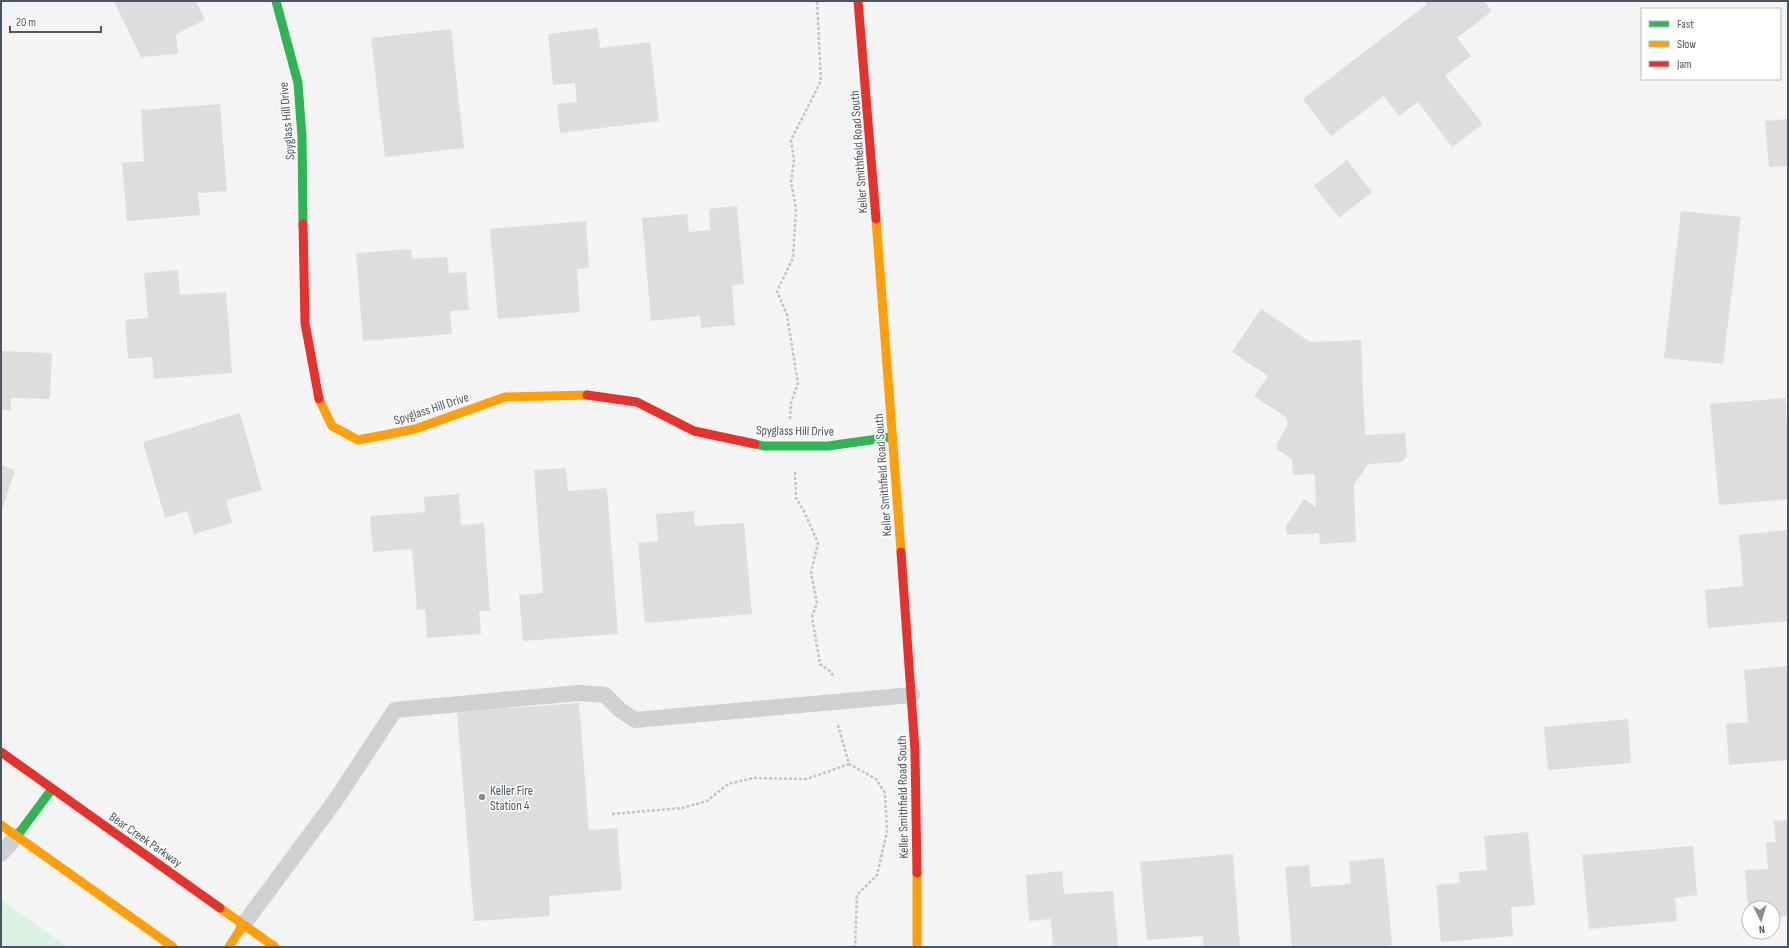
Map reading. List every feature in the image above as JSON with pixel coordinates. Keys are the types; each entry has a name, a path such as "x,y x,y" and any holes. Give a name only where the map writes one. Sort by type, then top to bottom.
{"main road":[{"name":"Spyglass Hill Drive","path":"276,1 298,83 302,145 305,323 320,403 332,426 358,440 387,436 415,429 505,397 580,394 637,402 694,430 763,446 828,446 892,436"},
{"name":"Keller Smithfield Road South","path":"858,1 912,695 917,847 917,947"},
{"name":"Bear Creek Parkway","path":"1,752 275,947"},
{"path":"17,836 52,788"},
{"path":"1,825 173,947"},
{"path":"229,947 244,925"}],"lane":[{"path":"244,925 335,801 395,710 579,693 605,695 619,709 635,720 912,695"},
{"path":"1,854 17,836"}],"path":[{"path":"789,425 791,403 798,383 787,315 778,291 793,258 796,208 791,182 794,160 791,140 821,81 817,1"},
{"path":"795,468 796,498 804,511 818,543 811,572 817,603 812,617 820,664 831,672 836,682"},
{"path":"837,722 849,764 876,779 885,793 887,832 877,875 857,896 855,947"},
{"path":"612,814 682,808 707,801 728,784 753,778 807,779 849,764"}],"green space":[{"path":"1,900 68,947 1,947"}],"building":[{"path":"114,1 196,1 205,20 176,34 178,54 141,57"},
{"path":"1425,1 1484,1 1492,11 1457,38 1471,56 1445,76 1483,124 1452,147 1418,102 1399,116 1384,96 1331,136 1303,99 1427,4"},
{"path":"598,28 600,48 650,42 659,121 560,133 557,104 577,102 575,83 553,85 548,34"},
{"path":"451,29 464,148 385,157 371,38"},
{"path":"220,104 227,191 198,193 200,215 127,221 122,163 144,161 141,110"},
{"path":"1788,119 1788,166 1769,167 1765,121"},
{"path":"1347,160 1372,192 1339,218 1314,186"},
{"path":"737,206 744,284 732,285 735,325 701,328 700,316 651,321 642,218 687,214 689,232 710,230 709,209"},
{"path":"1681,211 1741,217 1723,364 1664,358"},
{"path":"586,221 589,268 577,269 580,312 498,319 490,229"},
{"path":"411,249 412,259 447,257 449,273 466,272 469,310 450,311 452,334 363,341 356,253"},
{"path":"178,270 180,295 226,292 232,373 154,379 152,357 128,359 125,320 148,318 144,273"},
{"path":"1261,309 1310,342 1361,340 1365,435 1405,433 1407,456 1402,462 1368,464 1354,485 1356,542 1320,544 1319,533 1287,535 1286,526 1304,499 1316,507 1315,474 1293,475 1292,459 1277,449 1276,444 1287,427 1287,418 1254,396 1268,376 1232,352"},
{"path":"1,351 52,353 50,399 11,398 11,410 1,410"},
{"path":"1785,398 1788,435 1788,499 1719,505 1710,404"},
{"path":"240,413 262,490 226,500 232,523 194,534 187,511 165,518 143,442"},
{"path":"1,465 15,470 1,513"},
{"path":"566,468 568,491 607,488 618,634 523,641 519,595 543,593 534,470"},
{"path":"459,494 461,525 484,523 490,611 479,611 481,634 427,638 425,609 417,610 412,549 373,552 370,516 425,512 424,497"},
{"path":"694,511 695,526 744,523 752,614 645,623 638,543 658,541 656,514"},
{"path":"1788,530 1788,621 1708,628 1705,590 1743,586 1739,535"},
{"path":"1788,666 1788,760 1729,765 1726,724 1748,722 1744,670"},
{"path":"579,703 589,830 617,828 622,890 549,896 550,916 474,921 457,712"},
{"path":"1628,719 1631,763 1548,770 1544,727"},
{"path":"1788,820 1788,916 1781,916 1781,900 1747,900 1745,870 1768,869 1766,842 1776,842 1774,821"},
{"path":"1528,832 1535,905 1511,907 1513,936 1441,942 1436,885 1460,883 1459,872 1487,870 1484,836"},
{"path":"1693,846 1697,895 1675,898 1677,921 1589,929 1582,855"},
{"path":"1233,854 1240,947 1204,947 1203,936 1147,940 1140,862"},
{"path":"1384,858 1392,945 1372,947 1292,947 1285,867 1309,865 1311,887 1351,884 1349,861"},
{"path":"1062,871 1064,894 1113,891 1118,947 1053,947 1051,919 1029,921 1026,875"}],"traffic: fast":[{"path":"276,1 298,83 302,137 303,224"},
{"path":"755,444 763,446 828,446 892,437"},
{"path":"17,836 52,789"}],"traffic: slow":[{"path":"876,219 901,552"},
{"path":"319,399 332,426 358,440 415,429 505,397 587,395"},
{"path":"1,825 173,947"},
{"path":"917,873 917,947"},
{"path":"220,908 275,947"},
{"path":"229,947 243,925"}],"traffic: jam":[{"path":"858,1 876,219"},
{"path":"303,224 305,323 319,399"},
{"path":"587,395 637,402 694,431 755,444"},
{"path":"901,552 915,751 917,873"},
{"path":"1,752 220,908"}],"place":[{"name":"Keller Fire Station 4","path":"482,797"}]}
